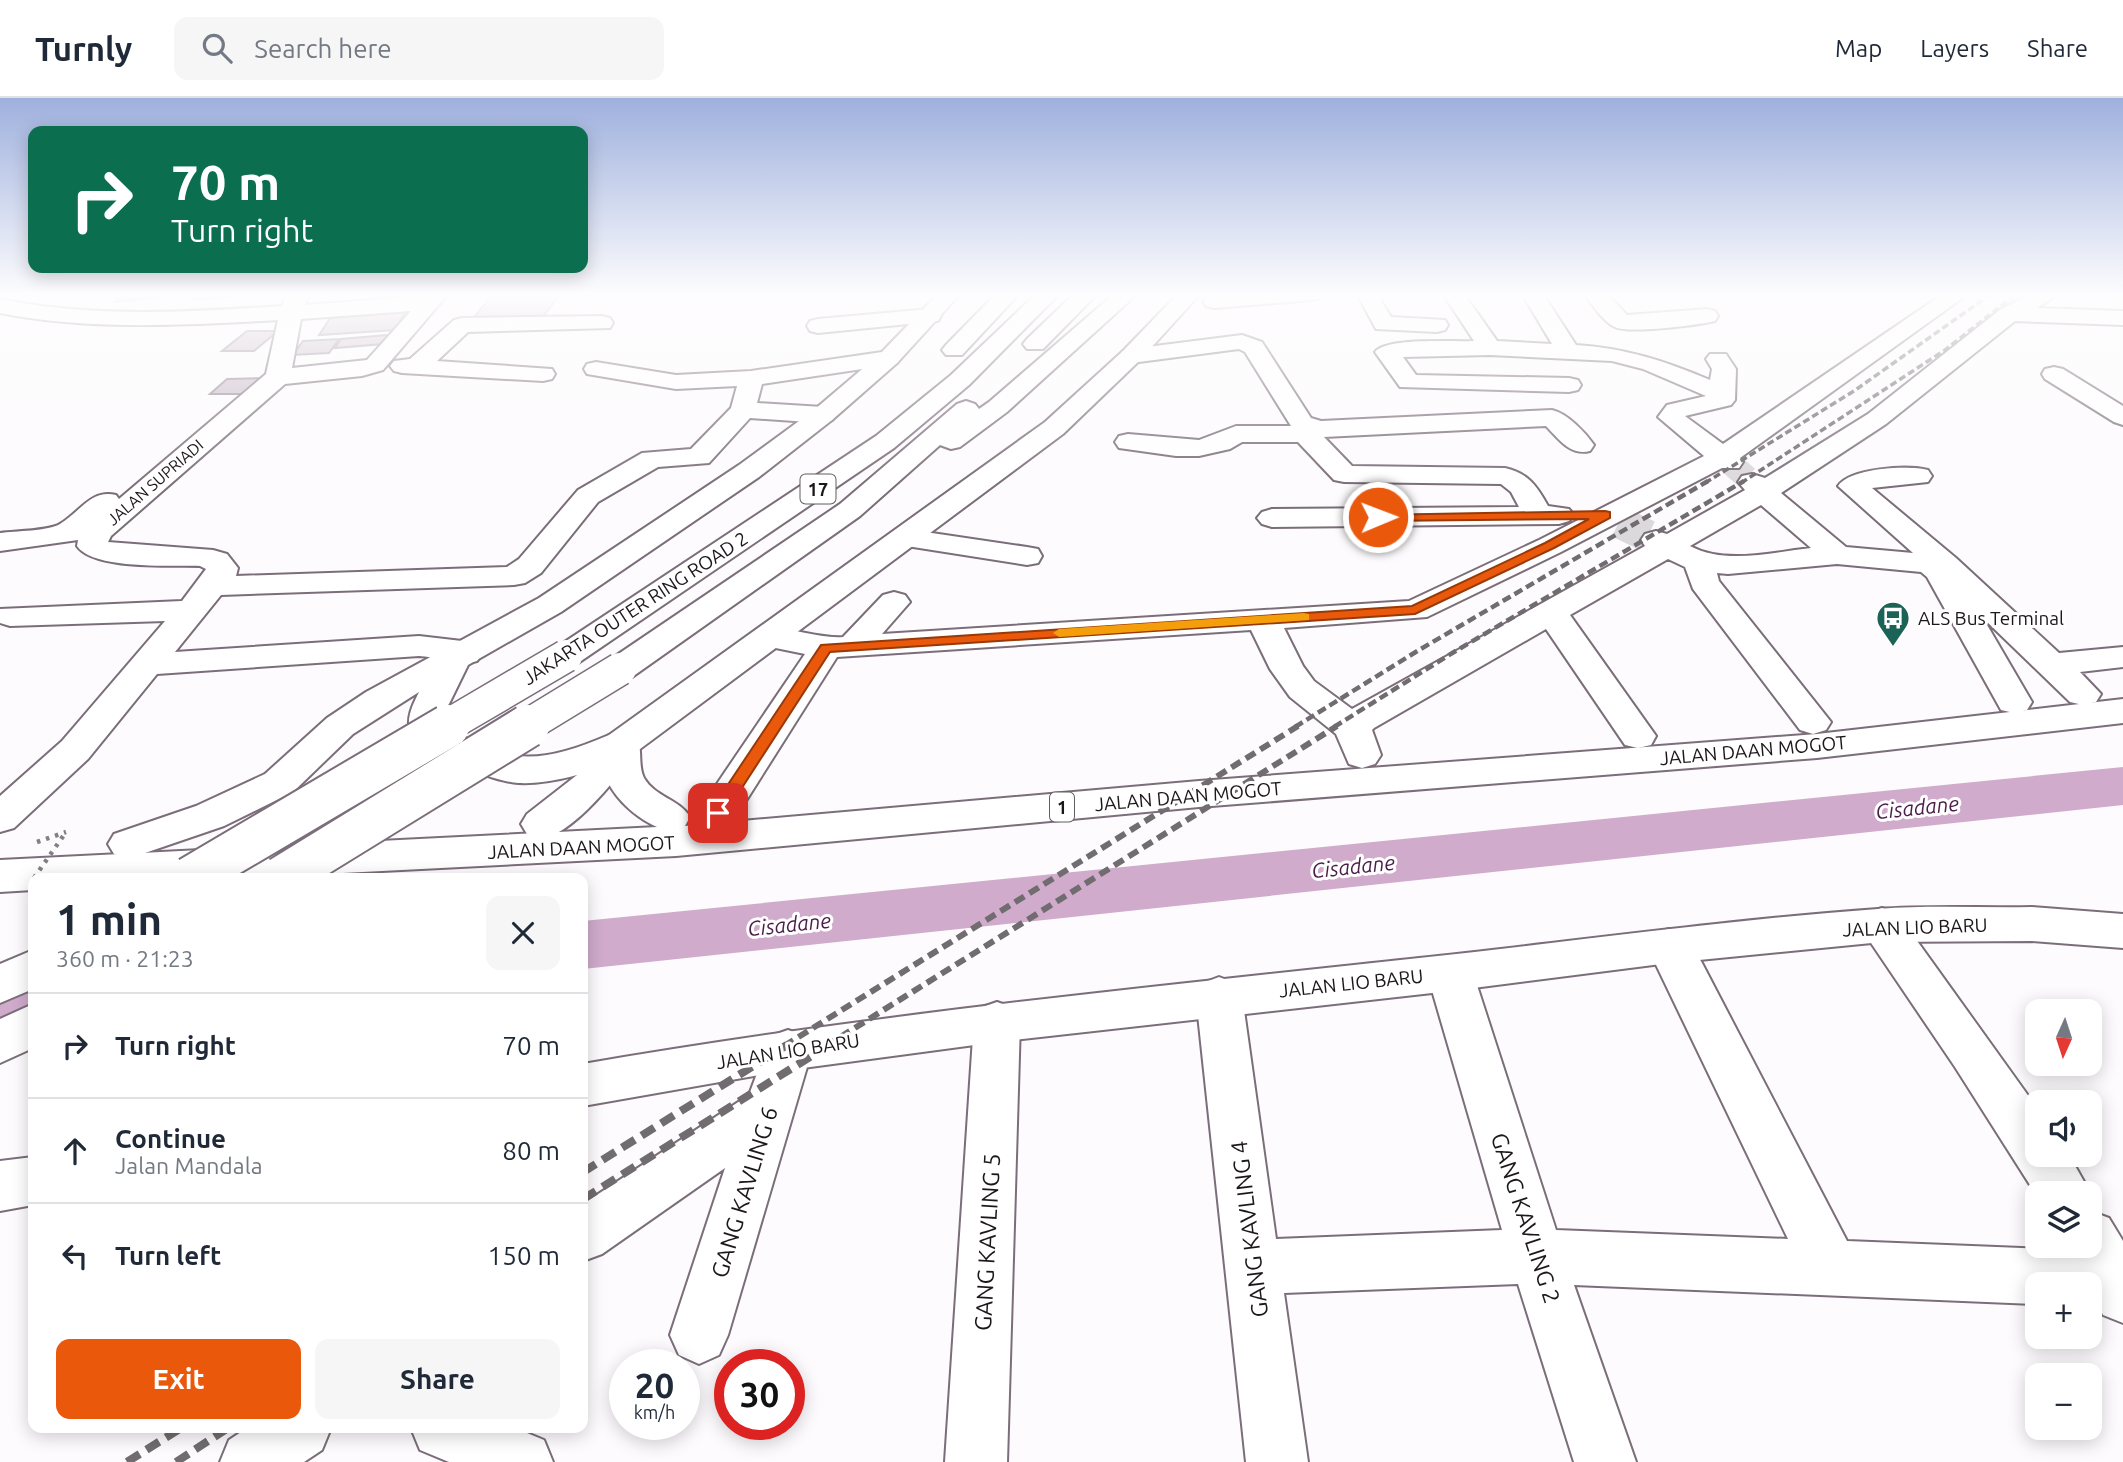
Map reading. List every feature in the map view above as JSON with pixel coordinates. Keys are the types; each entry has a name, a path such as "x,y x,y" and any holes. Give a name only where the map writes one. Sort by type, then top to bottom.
{"main road":[{"path":"282,358 278,377 362,369 375,365 543,374"},
{"path":"375,365 382,358"},
{"path":"417,366 426,358"},
{"path":"596,369 676,382 751,378 890,358"},
{"path":"128,845 210,816 279,783 340,726 447,652 561,598 749,471 890,358"},
{"path":"809,495 946,358"},
{"name":"JAKARTA OUTER RING ROAD 2","path":"198,873 566,656 885,442 933,403 981,358"},
{"name":"JAKARTA OUTER RING ROAD 2","path":"289,873 620,669 850,510 1021,358"},
{"path":"850,510 905,475 998,407 1054,358"},
{"path":"447,652 429,708 428,731 437,738 499,767 523,771 554,768 592,758 622,744 1054,428 1129,358"},
{"path":"1261,358 1303,423 1318,429 1552,418 1581,445"},
{"path":"1391,358 1409,382 1569,385"},
{"path":"1626,358 1651,364 1721,393"},
{"path":"1651,364 1657,358"},
{"path":"768,637 839,647 1415,610 1612,518 1726,459 1868,358"},
{"path":"1358,742 1361,720 1552,613 1675,549 1757,487 1877,419 1954,358"},
{"path":"1718,359 1724,369 1722,400 1676,410 1671,417 1726,459"},
{"path":"2054,374 2123,417"},
{"name":"JALAN SUPRIADI","path":"202,598 222,568 216,561 202,557 103,552 92,546 93,539 278,377"},
{"path":"10,616 202,598 514,576 530,566 587,496 652,459 699,457 743,410 751,378"},
{"path":"670,408 676,392 676,382"},
{"path":"743,410 822,415"},
{"path":"1128,442 1199,448 1222,443 1236,435 1304,434 1324,451 1344,474 1514,478 1520,482 1538,515"},
{"path":"1918,477 1859,481 1852,486 1945,565 2083,694"},
{"path":"0,542 67,534 104,504 117,481"},
{"path":"1757,487 1837,555"},
{"path":"1272,518 1538,515 1612,518"},
{"path":"905,538 1027,556"},
{"path":"1675,549 1728,565 1837,555 1929,564 1940,572 2014,702"},
{"path":"1675,549 1813,722"},
{"path":"0,818 75,750 202,598"},
{"path":"718,813 779,717 839,647 894,602"},
{"path":"1552,613 1638,736"},
{"path":"1263,620 1287,669 1302,689 1358,742"},
{"path":"148,664 447,652"},
{"path":"2051,664 2123,657"},
{"name":"JALAN DAAN MOGOT","path":"0,852 670,817 1358,742 1638,736 1813,722 2123,688"},
{"name":"JALAN DAAN MOGOT","path":"58,873 676,841 1199,794 1817,746 2123,711"},
{"path":"622,744 622,772 632,788 646,806 670,817"},
{"path":"541,824 585,791 622,744"},
{"name":"JALAN DAAN MOGOT","path":"0,876 28,875"},
{"name":"JALAN LIO BARU","path":"588,1084 788,1050 997,1022 1450,973 1669,946 1882,925 2032,924 2123,931"},
{"path":"1882,925 2025,1133"},
{"path":"1669,946 1832,1270"},
{"path":"0,985 28,971"},
{"name":"GANG KAVLING 2","path":"1450,973 1537,1256 1605,1462"},
{"name":"GANG KAVLING 4","path":"1219,996 1277,1462"},
{"name":"GANG KAVLING 5","path":"976,1462 997,1022"},
{"path":"0,1043 28,1027"},
{"name":"GANG KAVLING 6","path":"699,1335 788,1050"},
{"path":"588,1232 770,1109"},
{"path":"0,1186 28,1182"},
{"path":"1253,1267 1537,1256 1832,1270 2112,1273"},
{"path":"251,1462 293,1433"},
{"path":"454,1433 522,1462"}],"path":[{"path":"37,873 66,832"}],"building":[{"path":"270,378 253,394 210,394 227,379"}],"waterway":[{"name":"Cisadane","path":"588,944 2123,786"},
{"name":"Cisadane","path":"0,1009 28,1006"}],"tunnel":[{"path":"1729,462 1752,482"},
{"path":"1619,522 1656,540"}],"railway":[{"path":"1705,483 1854,391 1901,358"},
{"path":"1741,483 1933,358"},
{"path":"1295,727 1419,650 1708,481"},
{"path":"1334,727 1454,652 1744,481"},
{"path":"784,1046 1298,726"},
{"path":"826,1046 1337,726"},
{"path":"588,1169 787,1045"},
{"path":"588,1196 829,1045"},
{"path":"127,1462 173,1433"},
{"path":"176,1462 220,1433"}],"slow traffic":[{"path":"1059,633 1304,617"}],"place":[{"name":"ALS Bus Terminal","path":"1893,648"}],"route":[{"path":"718,813 826,648 1415,610 1550,545 1605,515 1378,517"}]}
